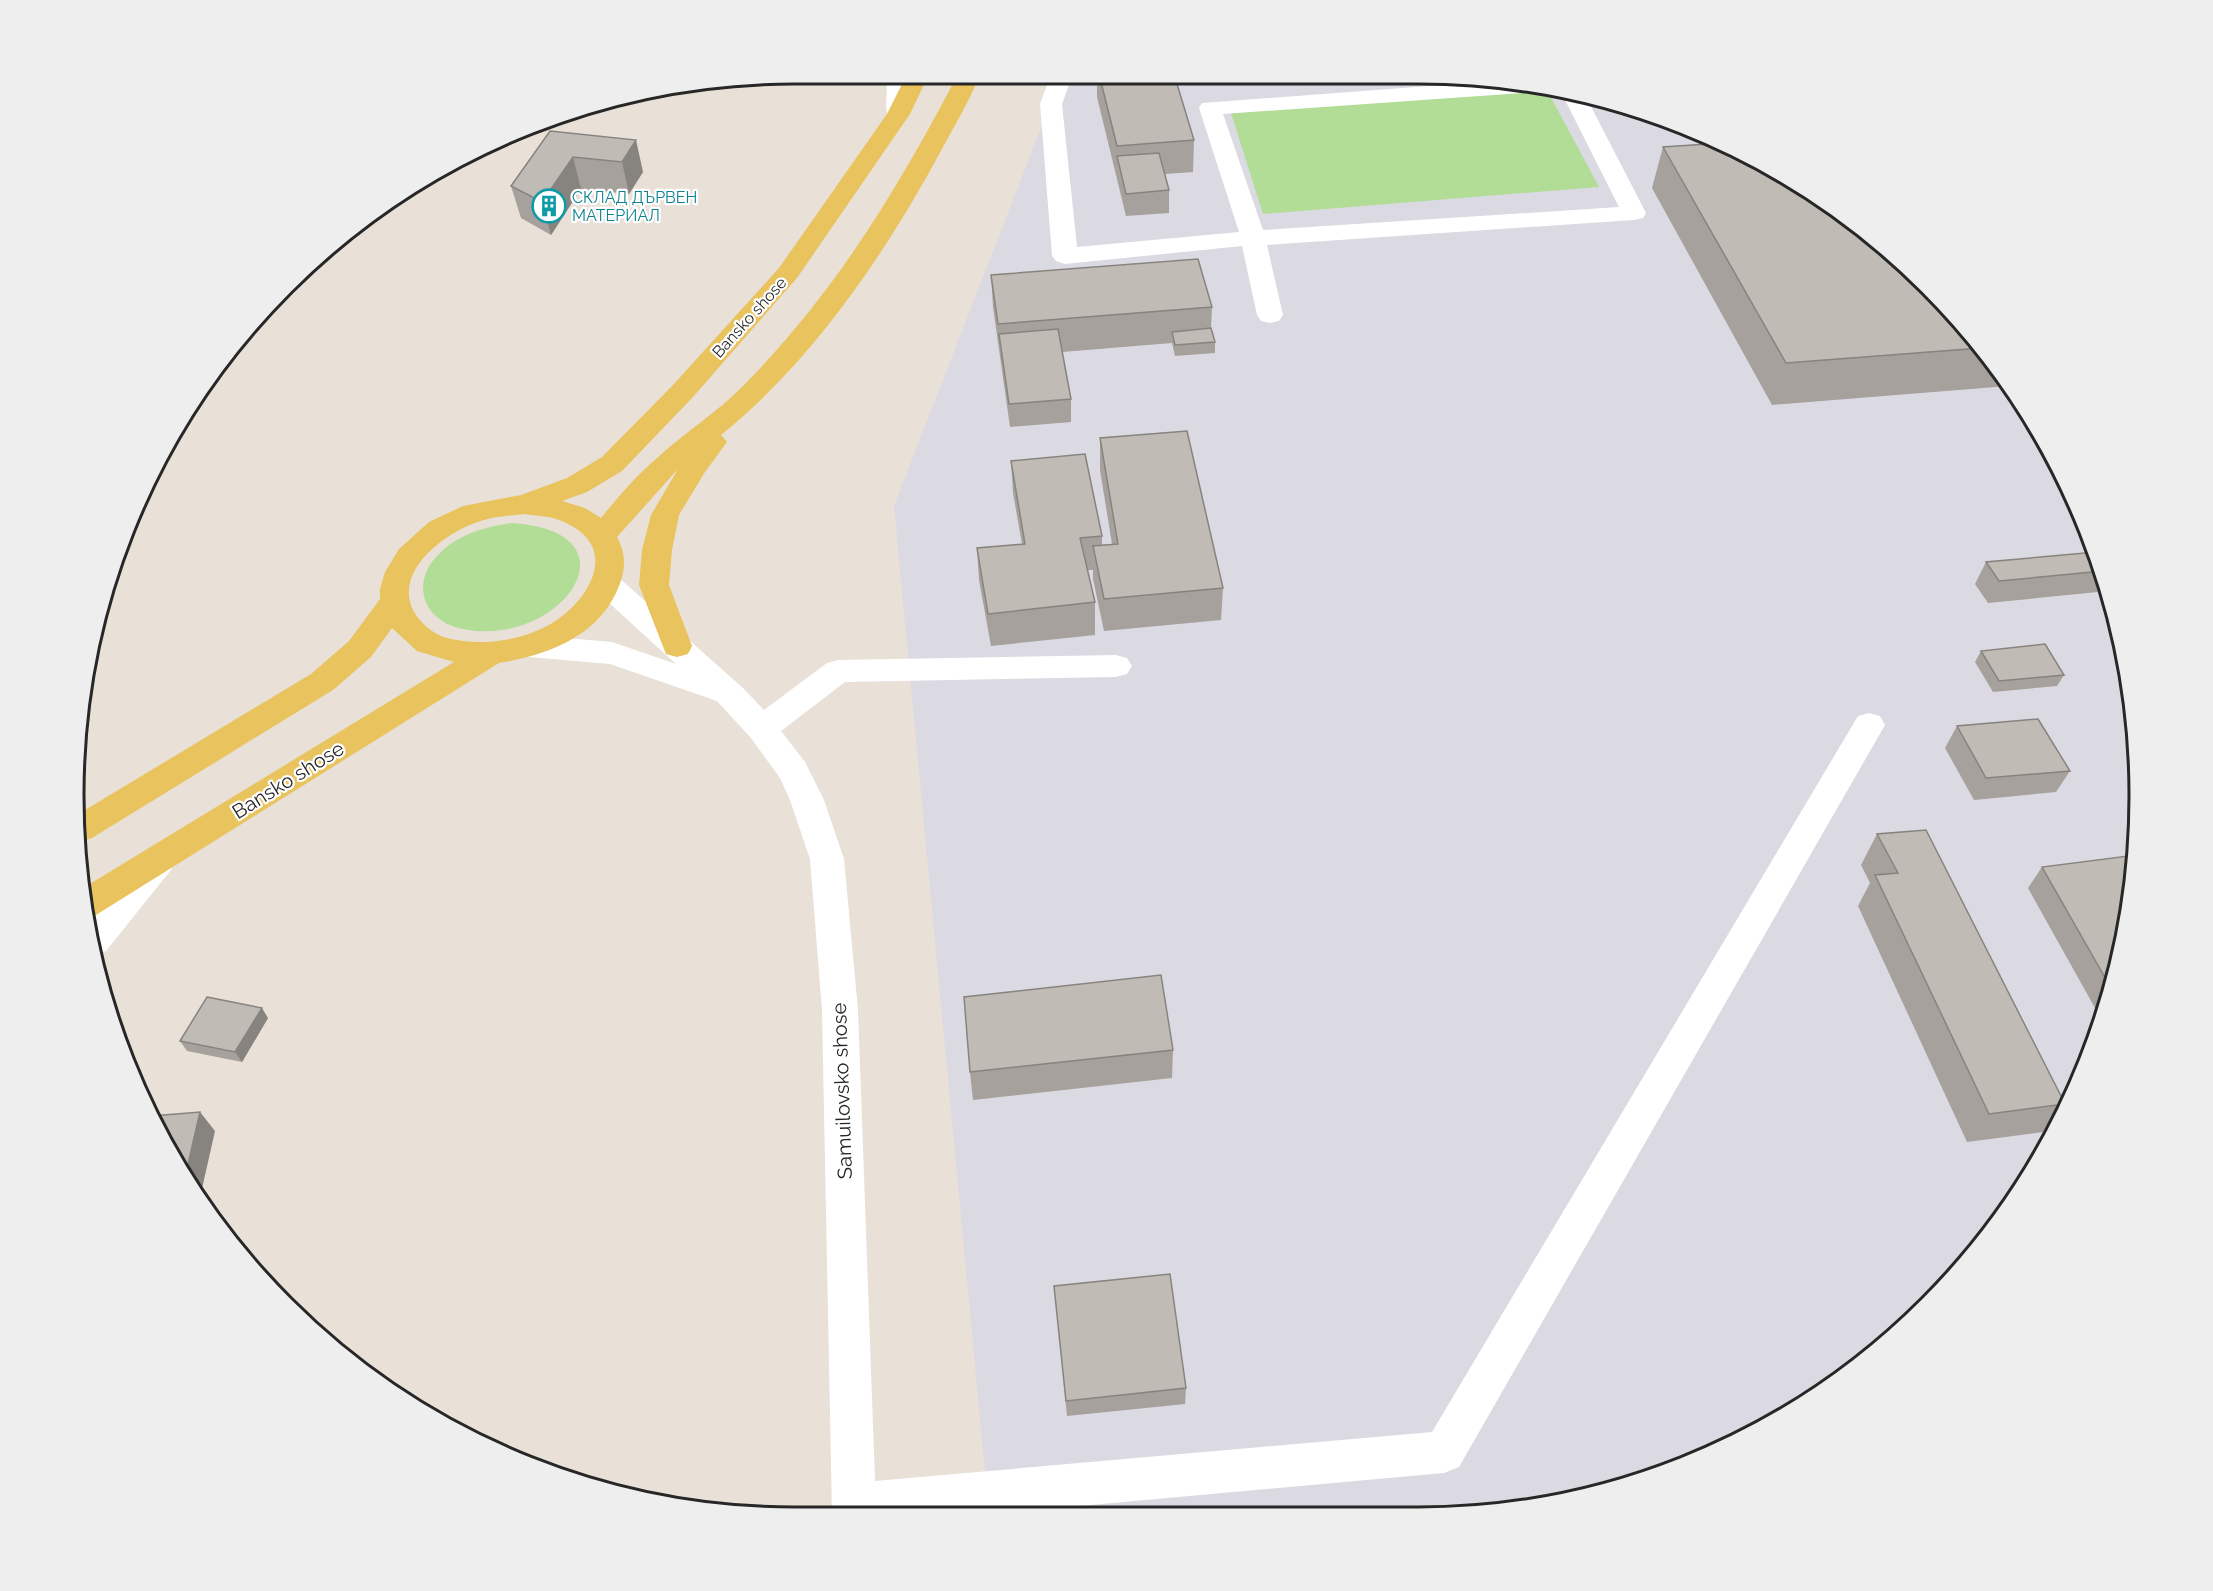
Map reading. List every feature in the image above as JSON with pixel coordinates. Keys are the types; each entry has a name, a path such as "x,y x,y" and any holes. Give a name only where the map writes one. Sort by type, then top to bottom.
{"main road":[{"name":"Bansko shose","path":"524,504 577,485 612,464 620,456 788,273 898,114 913,84"},
{"path":"677,646 654,585 657,550 665,515 694,467 752,394 803,338 887,225 946,122 964,84"},
{"path":"602,536 667,465 752,394"},
{"path":"524,504 555,508 582,518 602,536 611,558 608,584 592,609 565,630 530,646 492,653 455,652 423,641 404,624 394,603 395,579 408,556 429,535 458,518 490,508 524,504"},
{"path":"85,826 322,682 360,649 394,603"},
{"name":"Bansko shose","path":"92,900 492,653"}],"street":[{"path":"898,114 899,84"},
{"path":"1058,84 1050,104 1065,256 1253,238 1634,213 1577,103"},
{"path":"1270,315 1253,238 1210,108 1490,88"},
{"name":"Samuilovsko shose","path":"608,584 732,696 762,729 793,771 807,800 827,859 840,1010 854,1507"},
{"name":"Samuilovsko shose","path":"530,646 612,653 732,696"},
{"path":"762,729 838,671 1116,666"},
{"path":"885,1507 1444,1452 1869,725"},
{"path":"98,936 159,860"}],"shaded area":[{"path":"1058,84 1417,84 1510,90 1602,108 1646,122 1690,138 1773,179 1851,231 1887,261 1921,292 1982,362 2034,440 2056,481 2075,523 2105,611 2123,703 2127,749 2129,796 2123,888 2105,980 2091,1024 2075,1068 2034,1151 1982,1229 1952,1265 1921,1299 1851,1360 1773,1412 1732,1434 1646,1469 1602,1483 1556,1493 1510,1501 1464,1505 1417,1507 988,1507 894,506"}],"green space":[{"path":"1521,92 1551,97 1599,187 1263,214 1231,113"},
{"path":"512,523 552,531 574,546 580,566 573,587 556,607 530,622 498,631 463,629 449,625 438,618 430,609 423,587 425,575 431,563 449,545 465,536 483,529"}],"building":[{"path":"1102,84 1177,84 1194,140 1117,146"},
{"path":"550,131 636,140 622,162 573,157 542,202 511,186"},
{"path":"1704,144 1773,179 1813,204 1851,231 1921,292 1971,349 1786,363 1663,147"},
{"path":"1159,153 1169,190 1126,194 1117,156"},
{"path":"1198,259 1212,307 998,324 991,275"},
{"path":"1211,328 1215,342 1175,345 1172,332"},
{"path":"1058,329 1071,399 1009,404 999,334"},
{"path":"1187,431 1223,588 1104,599 1093,546 1118,544 1100,438"},
{"path":"1085,454 1102,536 1080,538 1095,602 988,614 977,548 1025,544 1011,461"},
{"path":"2086,553 2093,572 1999,581 1986,562"},
{"path":"2045,644 2064,675 1999,681 1981,651"},
{"path":"2038,719 2070,771 1986,778 1957,726"},
{"path":"1926,830 2062,1097 2058,1105 1989,1114 1875,875 1898,873 1877,834"},
{"path":"2126,856 2123,888 2105,978 2042,867"},
{"path":"1161,975 1173,1050 970,1072 964,997"},
{"path":"207,997 262,1008 235,1052 180,1041"},
{"path":"200,1112 188,1165 179,1151 160,1115"},
{"path":"1170,1274 1186,1388 1066,1401 1054,1286"}],"place":[{"name":"СКЛАД ДЪРВЕН МАТЕРИАЛ","path":"549,206"}]}
